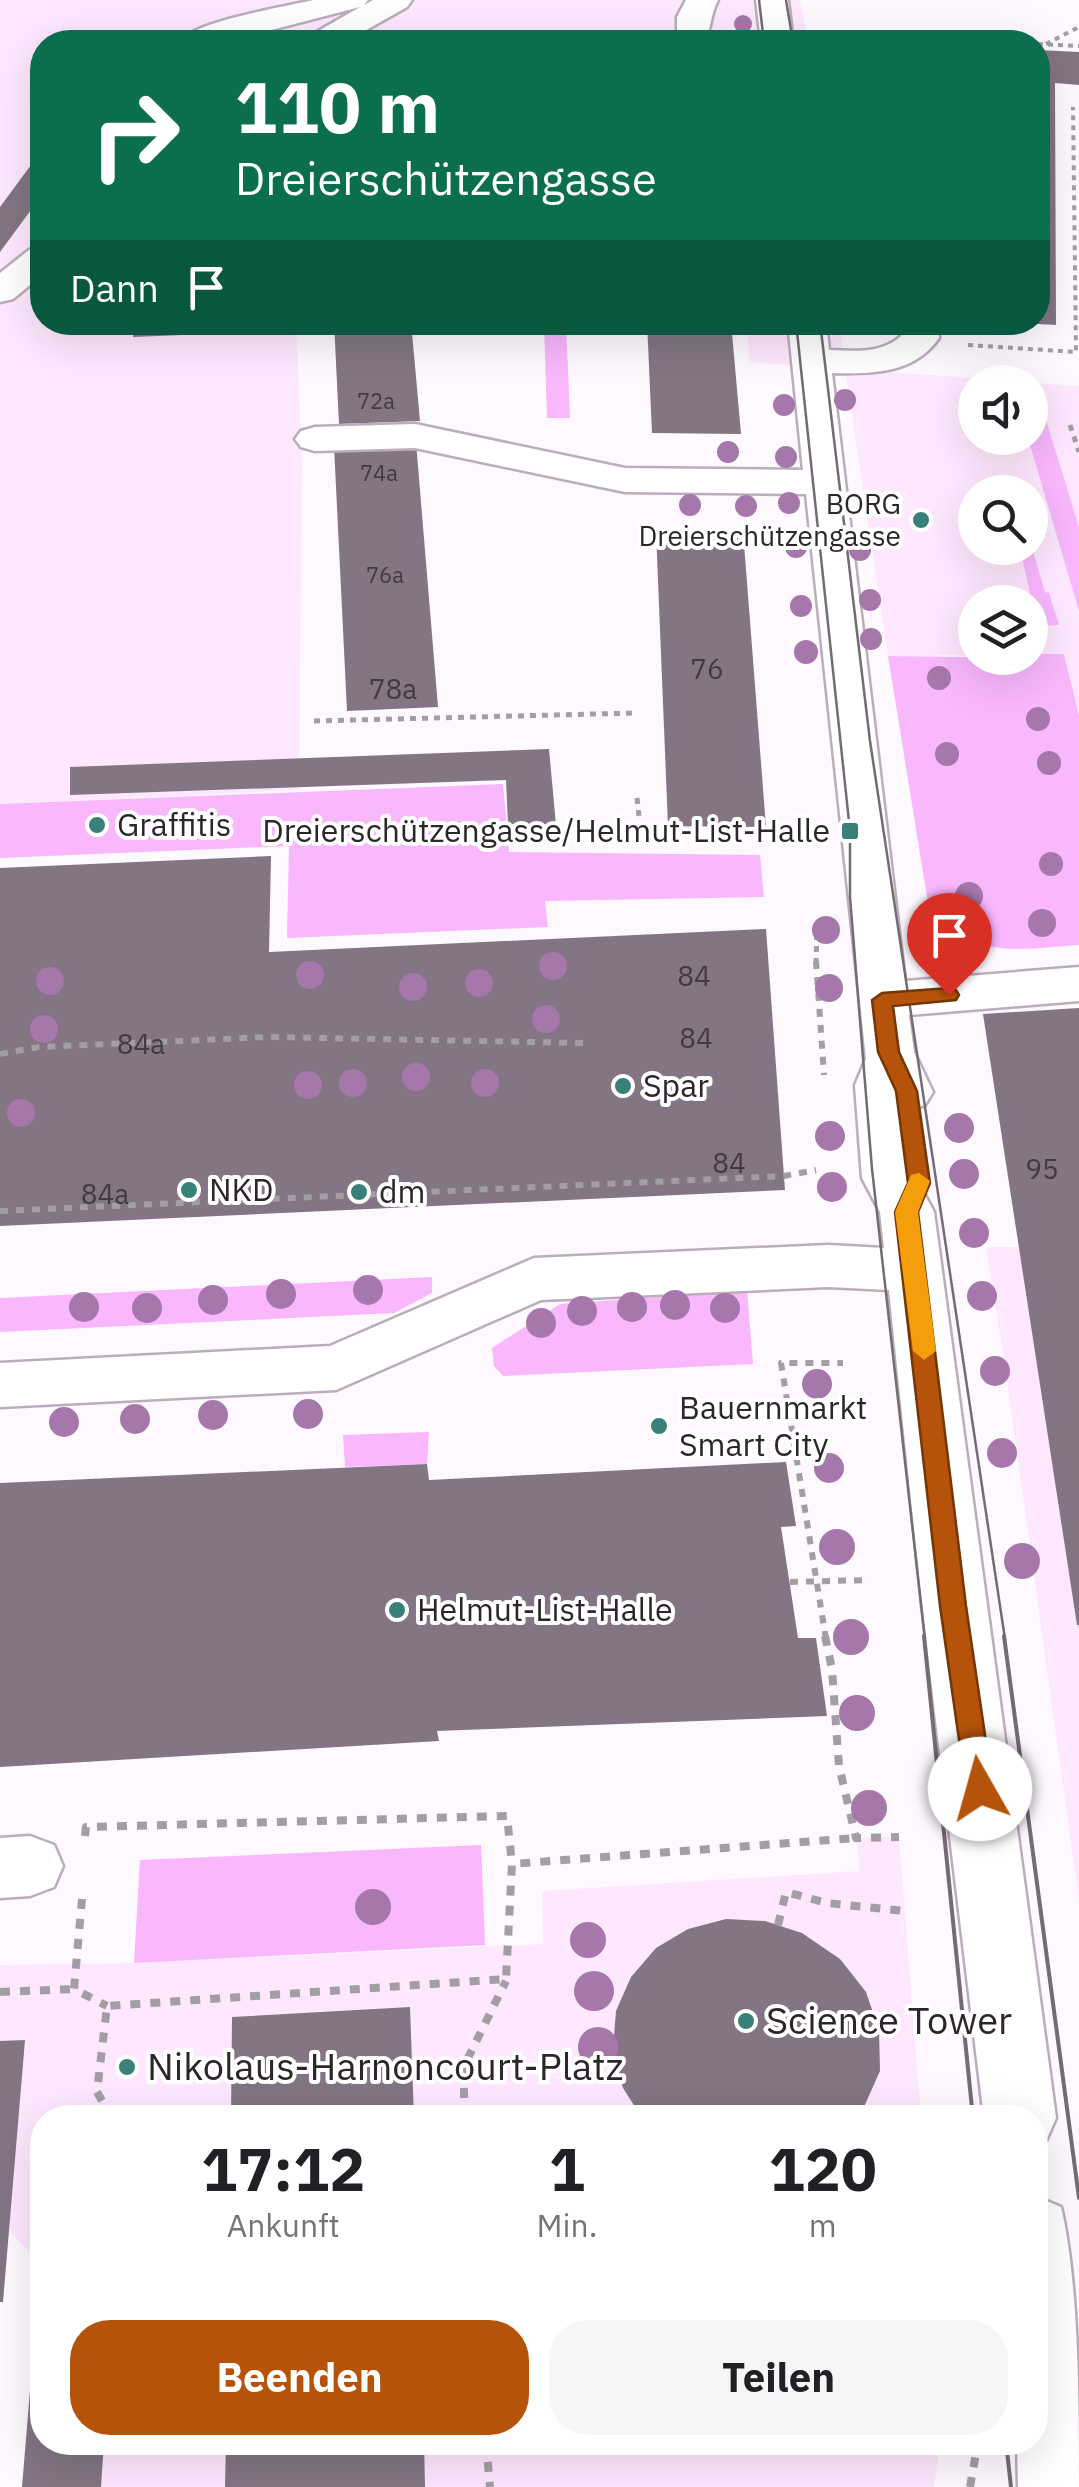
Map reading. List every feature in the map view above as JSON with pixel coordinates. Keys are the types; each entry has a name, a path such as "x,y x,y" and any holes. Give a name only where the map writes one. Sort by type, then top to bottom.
{"street":[{"path":"233,30 352,0"},
{"path":"343,30 396,0"},
{"path":"693,30 693,17 702,0"},
{"path":"772,0 776,30"},
{"path":"0,291 30,267"},
{"path":"809,335 891,1060 881,1085 889,1178 907,1212 953,1606 1018,2105"},
{"path":"812,362 902,356 916,335"},
{"path":"315,439 414,436 625,480 825,482"},
{"path":"882,1000 1079,984"},
{"path":"0,1385 336,1368 534,1278 828,1266 915,1270"},
{"path":"1048,2337 1076,2487"},
{"path":"1054,2385 1057,2487"}],"path":[{"path":"1050,42 1079,27"},
{"path":"1050,44 1079,46"},
{"path":"942,335 1077,352 1073,106"},
{"path":"1070,424 1079,452"},
{"path":"314,722 635,713"},
{"path":"637,798 640,825 648,829 801,830"},
{"path":"0,1054 39,1047 269,1037 584,1043"},
{"path":"0,1210 784,1176 816,1170"},
{"path":"843,1362 781,1363 814,1582 832,1669 839,1766 856,1838"},
{"path":"790,1582 870,1580"},
{"path":"74,1989 49,1866 86,1826 506,1816 512,1864 506,1980 463,2068 464,2105"},
{"path":"512,1864 899,1837"},
{"path":"778,1924 786,1892 828,1902 905,1910"},
{"path":"0,1992 74,1989 107,2006 506,1980"},
{"path":"104,2105 97,2092 107,2006"},
{"path":"487,2455 490,2487"},
{"path":"970,2487 976,2455"}],"shaded area":[{"path":"0,0 800,0 806,30 30,30 30,335 297,335 302,464 299,790 0,804"},
{"path":"544,335 567,335 570,418 547,418"},
{"name":"BORG Dreierschützengasse","path":"747,335 841,335 846,369 958,377 958,455 1048,455 1048,384 1079,386 1079,715 1064,654 1048,654 1048,585 958,585 958,655 888,656 845,369 750,362"},
{"path":"1048,426 1079,527 1079,611 1048,506 1048,475 1039,475 1033,455 1048,455"},
{"path":"1024,565 1037,565 1043,585 1028,585"},
{"path":"1048,593 1049,593 1059,625 1048,626"},
{"path":"1048,654 1064,654 1079,715 1079,945 1016,949 980,944 963,937 929,909 888,656 958,657 958,675 1048,675"},
{"path":"503,784 509,852 760,855 764,897 545,901 548,927 287,938 289,846 0,858 0,804"},
{"path":"986,1247 1079,1247 1079,1901 1004,1359"},
{"path":"432,1277 432,1293 394,1313 0,1332 0,1298"},
{"path":"747,1291 753,1364 503,1376 494,1366 492,1348 560,1304"},
{"path":"429,1432 427,1464 345,1467 343,1435"},
{"path":"899,1837 920,2105 30,2105 30,2253 9,2231 0,2232 0,1965 134,1963 543,1944 542,1891 860,1871 856,1838"},
{"path":"481,1845 485,1945 134,1963 140,1860"},
{"path":"30,2387 30,2455 938,2455 934,2487 22,2487"}],"building":[{"path":"1050,51 1079,52 1079,85 1055,83 1056,325 1050,325"},
{"path":"30,166 30,211 0,252 0,207"},
{"path":"335,335 412,335 420,421 339,424"},
{"path":"648,335 732,335 741,434 652,433"},
{"path":"416,442 438,707 347,711 334,446"},
{"path":"656,531 743,531 766,827 668,826"},
{"path":"549,749 556,825 508,824 506,780 70,795 70,767"},
{"path":"271,856 269,952 766,929 785,1190 0,1226 0,868"},
{"path":"1079,1008 1079,1625 1077,1625 983,1014"},
{"name":"Helmut-List-Halle","path":"786,1462 796,1526 781,1527 798,1638 816,1638 827,1716 437,1731 439,1741 0,1767 0,1483 427,1464 429,1480"},
{"name":"Science Tower","path":"726,1919 765,1921 802,1933 840,1959 866,1992 879,2030 880,2071 865,2105 634,2105 623,2088 613,2049 616,2011 631,1977 656,1948 688,1929"},
{"path":"410,2007 414,2105 231,2105 232,2017"},
{"path":"25,2040 3,2302 0,2302 0,2041"},
{"path":"30,2391 30,2455 103,2455 101,2487 22,2487"},
{"path":"226,2455 424,2455 425,2487 225,2487"}],"tram line":[{"path":"759,0 763,30"},
{"path":"786,0 791,30"},
{"path":"797,335 850,831 850,897 872,1169 925,1639"},
{"path":"822,335 870,741 1005,1639"},
{"path":"924,1636 972,2105"},
{"path":"1004,1636 1079,2198"},
{"path":"1007,2455 1011,2487"}],"slow traffic":[{"path":"919,1181 907,1212 924,1351"}],"place":[{"name":"BORG Dreierschützengasse","path":"921,520"},
{"name":"Graffitis","path":"97,825"},
{"name":"Dreierschützengasse/Helmut-List-Halle","path":"850,831"},
{"name":"Spar","path":"623,1086"},
{"name":"NKD","path":"189,1190"},
{"name":"dm","path":"359,1192"},
{"name":"Bauernmarkt Smart City","path":"659,1426"},
{"name":"Helmut-List-Halle","path":"397,1610"},
{"name":"Science Tower","path":"746,2021"},
{"name":"Nikolaus-Harnoncourt-Platz","path":"127,2067"}],"route":[{"path":"949,995 882,1000 888,1052 906,1091 919,1183 907,1212 953,1606 980,1789"}]}
